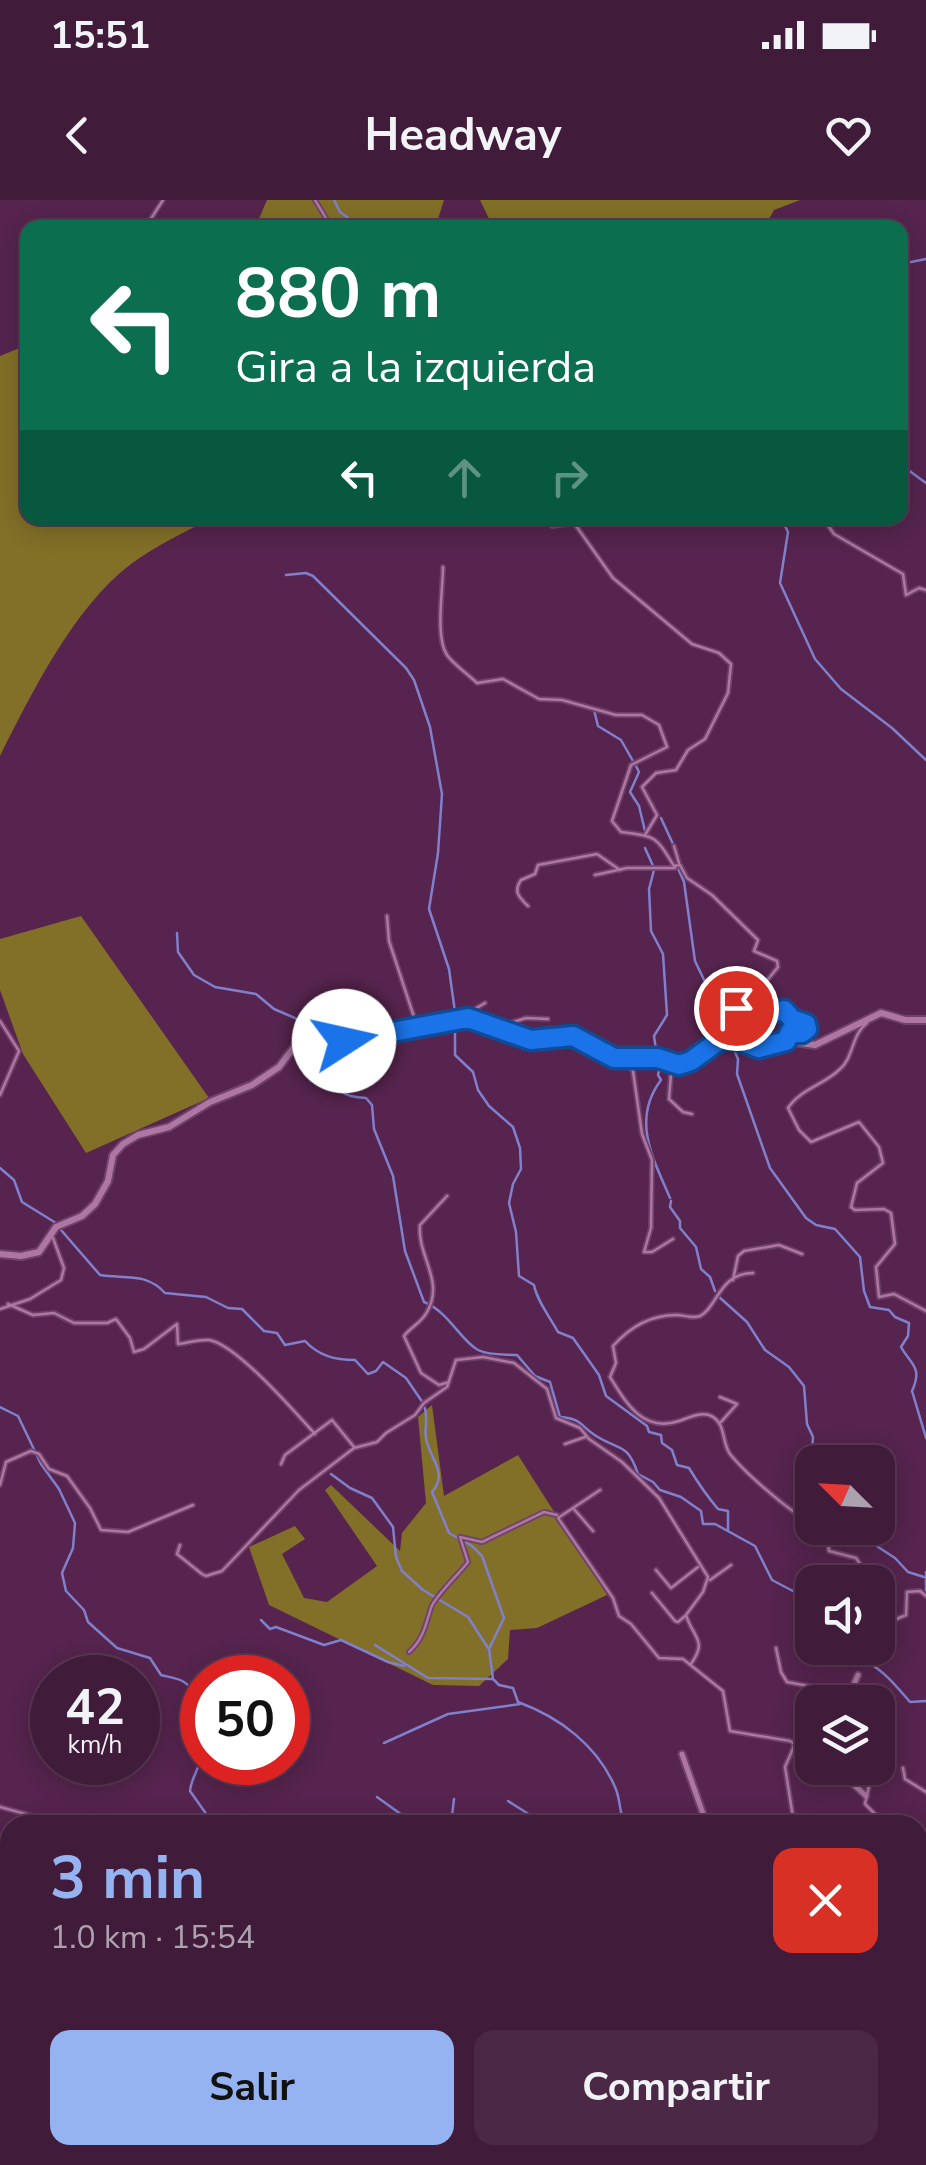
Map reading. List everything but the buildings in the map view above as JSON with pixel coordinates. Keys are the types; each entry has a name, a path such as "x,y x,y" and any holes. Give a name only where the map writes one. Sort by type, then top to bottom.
{"main road":[{"path":"0,1254 34,1255 44,1248 52,1232 92,1207 104,1189 113,1155 130,1138 169,1127 210,1102 252,1086 285,1062 305,1034 350,1041 476,1019 538,1042 580,1037 602,1053 622,1059 649,1058 685,1064 712,1045 732,1038 759,1048 786,1041 815,1046 880,1013 905,1020 926,1020"}],"street":[{"path":"576,525 613,578 692,644 720,653 731,664 728,693 706,739 688,750 674,771 656,773 642,787 657,814 645,835"},
{"path":"828,525 834,534 904,574 906,595 919,588 926,590"},
{"path":"443,567 439,632 446,654 477,683 508,680 539,698 562,700 616,715 642,714 659,725 667,747 631,765 612,818 621,832 645,835 664,844 687,878 712,895 756,938 754,951 778,961 778,967 754,998 734,1011 738,1017 758,1018 786,1011 807,1028 802,1033 788,1033 786,1041"},
{"path":"674,846 678,866"},
{"path":"528,906 516,893 517,887 521,880 535,874 538,865 594,854 605,857 620,870"},
{"path":"595,876 678,866"},
{"path":"387,916 389,941 417,1027"},
{"path":"454,1021 484,1003"},
{"path":"880,1013 857,1031 842,1068 808,1088 788,1108 799,1130 811,1142 858,1122 880,1147 883,1163 857,1183 850,1207 884,1209 890,1213 895,1244 876,1267 879,1297 894,1294 926,1310"},
{"path":"500,1027 526,1018 548,1019"},
{"path":"0,1021 19,1050 0,1095"},
{"path":"649,1058 662,1063 672,1074 669,1099 682,1112 692,1114"},
{"path":"622,1059 632,1067 642,1134 652,1160 650,1228 644,1252 652,1252 673,1239"},
{"path":"447,1196 420,1225 426,1260 434,1275 434,1291 427,1313 404,1336 422,1374 440,1386 450,1380"},
{"path":"0,1310 8,1304 29,1300 61,1280 64,1268 52,1232"},
{"path":"732,1282 738,1256 744,1250 779,1244 802,1254"},
{"path":"753,1273 742,1273 717,1292 709,1309 700,1315 665,1316 636,1324 612,1350 616,1363 611,1379 635,1412 661,1426 704,1414 720,1423 730,1454 795,1514"},
{"path":"8,1304 33,1315 54,1314 74,1324 107,1323 115,1319 130,1338 134,1352 178,1324 178,1344 210,1340 229,1351 273,1388 314,1434"},
{"path":"180,1545 177,1554 204,1575 222,1571 299,1490 354,1448 377,1442 415,1415 450,1380 457,1359 482,1358 514,1363 548,1389 554,1416 580,1428 658,1498 708,1580"},
{"path":"720,1397 737,1404 720,1423"},
{"path":"281,1464 285,1455 334,1420 354,1448"},
{"path":"565,1444 586,1436"},
{"path":"0,1485 6,1462 31,1451 49,1469 67,1476 104,1531 130,1532 193,1504"},
{"path":"410,1652 419,1643 430,1618 431,1604 468,1562 460,1537 482,1542 544,1512 559,1515 600,1490"},
{"path":"572,1507 592,1531"},
{"path":"559,1515 613,1598 619,1616 632,1624 659,1658 679,1658 691,1664 724,1692 730,1731 795,1744 785,1767 793,1815"},
{"path":"828,1545 829,1552 857,1558 860,1565"},
{"path":"656,1570 671,1588 700,1565"},
{"path":"652,1594 678,1622 708,1580 731,1565"},
{"path":"895,1620 906,1615 907,1592 920,1591 926,1596"},
{"path":"686,1615 700,1642 691,1664"},
{"path":"776,1648 787,1682 803,1685"},
{"path":"854,1685 858,1675"},
{"path":"682,1754 703,1815"},
{"path":"903,1768 905,1779 926,1792"},
{"path":"854,1785 866,1796"},
{"path":"869,1785 868,1808 875,1815"},
{"path":"0,1807 29,1815"}],"shaded area":[{"path":"267,200 444,200 438,219 258,220"},
{"path":"480,200 800,200 774,210 768,220 490,220"},
{"path":"20,348 20,525 199,525 140,557 91,603 56,653 0,756 0,356"},
{"path":"81,916 209,1098 86,1153 23,1054 0,990 0,939"},
{"path":"432,1405 444,1496 518,1455 607,1595 537,1628 510,1630 508,1659 479,1686 433,1685 269,1605 249,1547 295,1526 305,1539 282,1554 304,1598 327,1602 377,1566 325,1490 331,1485 400,1551 402,1533 426,1503 418,1417"}],"waterway":[{"path":"334,200 340,212 351,220"},
{"path":"908,263 926,259"},
{"path":"908,470 926,483"},
{"path":"784,525 788,532 780,583 815,659 841,689 926,760"},
{"path":"286,575 313,576 414,680 430,727 442,794 429,909 449,969 456,1019"},
{"path":"594,710 598,726 621,740 633,761"},
{"path":"635,764 639,772 630,792 639,806 645,831"},
{"path":"661,818 673,844"},
{"path":"645,848 654,868"},
{"path":"677,866 684,882 695,961 731,1036"},
{"path":"654,870 649,889 651,931 663,954 667,1015 654,1036 657,1056"},
{"path":"177,933 178,952 194,975 215,987 256,994 274,1009 297,1019 305,1030"},
{"path":"455,1025 455,1055 473,1072 478,1090 489,1106 513,1127 520,1148 521,1169 509,1203 519,1276 534,1285 558,1332 573,1338 599,1375 606,1396 647,1426 649,1432 661,1435 677,1465 689,1468 718,1509 728,1511 728,1530"},
{"path":"310,1037 326,1057 341,1091 366,1098 372,1105 374,1129 393,1176 405,1251 424,1302 440,1312 478,1350 517,1355 535,1376 550,1382 560,1417 577,1421 622,1449 638,1474 701,1511 703,1524 715,1524 755,1546 772,1580 795,1592"},
{"path":"731,1043 738,1059 737,1074 770,1168 806,1218 835,1229 860,1257 870,1307 889,1310 909,1323 908,1336 901,1347 916,1371 912,1391 926,1438"},
{"path":"660,1065 661,1080 652,1095 646,1124 652,1154 670,1198"},
{"path":"0,1168 14,1180 22,1202 56,1223"},
{"path":"671,1201 680,1228 696,1247 701,1269 710,1277 715,1291"},
{"path":"61,1230 100,1275 142,1279 165,1293 206,1297 228,1308 242,1309 264,1331 277,1333 285,1345 305,1341 328,1356 355,1360 368,1374 383,1362 406,1378 423,1403"},
{"path":"718,1296 747,1322 765,1350 789,1367 804,1386 812,1445"},
{"path":"424,1406 426,1438 439,1478 432,1492 449,1533 482,1556 504,1618 489,1649 493,1679 499,1685 513,1688 518,1702 562,1724 587,1746 615,1787 622,1815"},
{"path":"0,1407 18,1416 75,1523 73,1548 62,1573 66,1591 84,1610 88,1622 117,1648 150,1658 161,1675 191,1688 199,1707 202,1741 190,1791 207,1815"},
{"path":"331,1474 372,1498 393,1527 396,1557 402,1571 423,1590 468,1617 488,1648"},
{"path":"875,1545 908,1572 924,1577"},
{"path":"926,1572 926,1590"},
{"path":"261,1620 270,1629 276,1627 324,1645 341,1640 404,1666"},
{"path":"375,1645 428,1678 493,1679"},
{"path":"871,1665 910,1702 926,1701"},
{"path":"384,1743 448,1714 520,1704"},
{"path":"377,1797 402,1815"},
{"path":"452,1815 454,1799"},
{"path":"508,1801 530,1815"}],"route":[{"path":"344,1041 468,1018 531,1040 580,1037 614,1058 658,1058 679,1065 717,1042 739,1038 762,1048 786,1041 790,1032 802,1033 807,1029 806,1024 792,1019 782,1009 763,1018 750,1018 736,1016 736,1008"}]}
